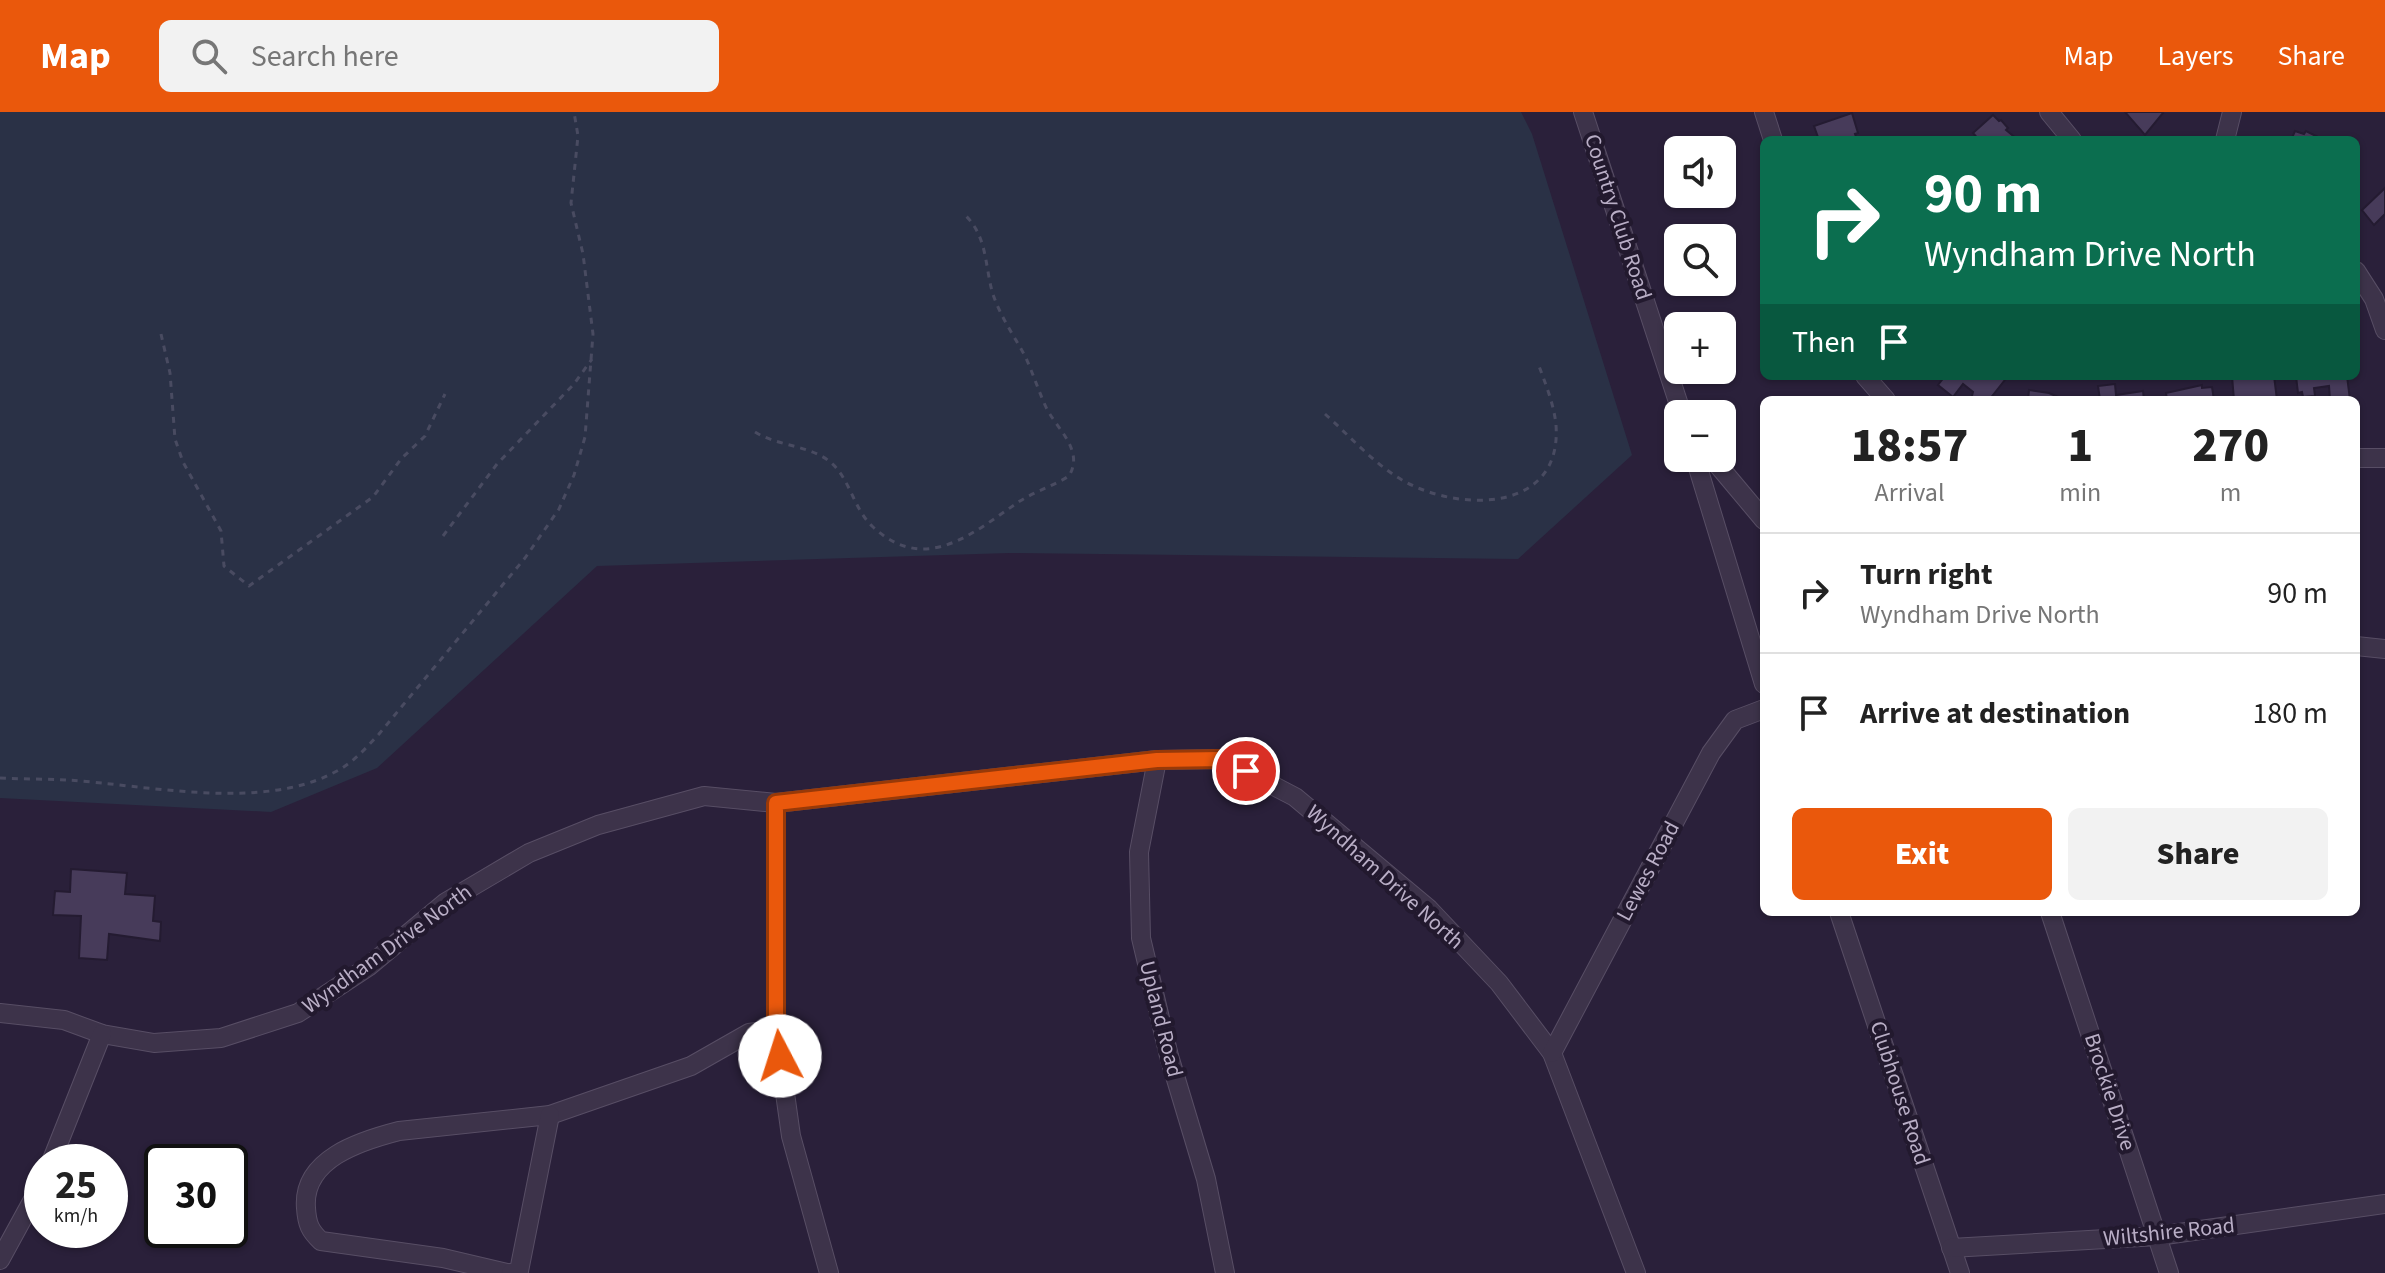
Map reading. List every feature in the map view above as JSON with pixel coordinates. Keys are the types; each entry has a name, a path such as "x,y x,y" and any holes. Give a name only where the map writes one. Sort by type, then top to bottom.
{"street":[{"name":"Country Club Road","path":"1583,112 1677,400"},
{"path":"1764,112 1772,136"},
{"path":"2049,112 2069,136"},
{"path":"2226,136 2232,112"},
{"path":"2360,277 2374,299 2385,330"},
{"path":"1868,380 1882,396"},
{"path":"2360,458 2385,459"},
{"path":"1699,472 1760,671"},
{"path":"1724,472 1760,515"},
{"path":"2360,646 2385,649"},
{"name":"Lewes Road","path":"1552,1053 1711,753 1735,720 1760,711"},
{"name":"Wyndham Drive North","path":"0,1013 64,1020 102,1034 154,1043 221,1038 298,1013 368,967 446,902 529,853 598,825 704,796 776,803 1157,760 1222,759 1295,797 1429,909 1499,983 1552,1053 1636,1273"},
{"name":"Upland Road","path":"1157,760 1139,852 1141,938 1169,1056 1206,1179 1225,1273"},
{"path":"776,803 776,1029 791,1136 829,1273"},
{"name":"Clubhouse Road","path":"1840,916 1960,1273"},
{"name":"Brockie Drive","path":"2051,916 2169,1273"},
{"path":"550,1115 519,1271 509,1273 443,1258 321,1241 309,1229 305,1196 312,1177 329,1159 376,1137 550,1115 691,1066 749,1033 776,1029"},
{"path":"58,1144 102,1034"},
{"name":"Wiltshire Road","path":"1951,1248 2158,1236 2385,1204"},
{"path":"0,1260 24,1216"}],"path":[{"path":"0,778 68,780 178,791 249,791 311,782 353,761 525,558 559,509 585,437 593,334 571,203 578,136 574,112"},
{"path":"755,432 833,464 860,514 875,529 908,547 933,549 957,543 1022,500 1069,476 1075,467 1071,446 1045,406 1040,388 993,292 983,247 974,224 966,216"},
{"path":"161,334 170,373 175,439 183,462 221,531 224,566 249,586 373,497 425,436 445,394"},
{"path":"443,536 497,464 574,384 592,359"},
{"path":"1325,414 1415,487 1463,499 1522,493 1537,484 1551,463 1554,449 1556,426 1539,366"}],"shaded area":[{"path":"0,112 1521,112 1532,134 1632,455 1518,559 1009,553 597,566 377,768 271,812 0,798"}],"building":[{"path":"2125,112 2162,112 2163,113 2145,135"},
{"path":"1852,113 1858,133 1856,136 1818,136 1814,126"},
{"path":"1993,115 2013,136 1976,136 1973,133"},
{"path":"2295,131 2304,134 2306,131 2316,136 2293,136"},
{"path":"2385,188 2385,214 2374,225 2362,210"},
{"path":"1942,380 2005,380 1992,396 1972,396 1973,392 1963,384 1952,396 1938,385"},
{"path":"2232,380 2274,380 2276,396 2234,396"},
{"path":"2296,380 2348,380 2350,396 2330,396 2329,386 2314,388 2315,396 2298,393"},
{"path":"2115,384 2116,395 2143,391 2144,396 2099,396 2098,386"},
{"path":"2202,385 2202,388 2212,387 2213,396 2166,396 2166,393"},
{"path":"2029,390 2056,396 2028,396"},
{"path":"71,869 127,873 125,894 155,896 153,921 161,922 160,941 109,934 107,960 79,958 81,916 53,915 55,891 70,892"}],"route":[{"path":"780,1056 776,1029 776,803 1157,760 1222,759 1246,771"}]}
